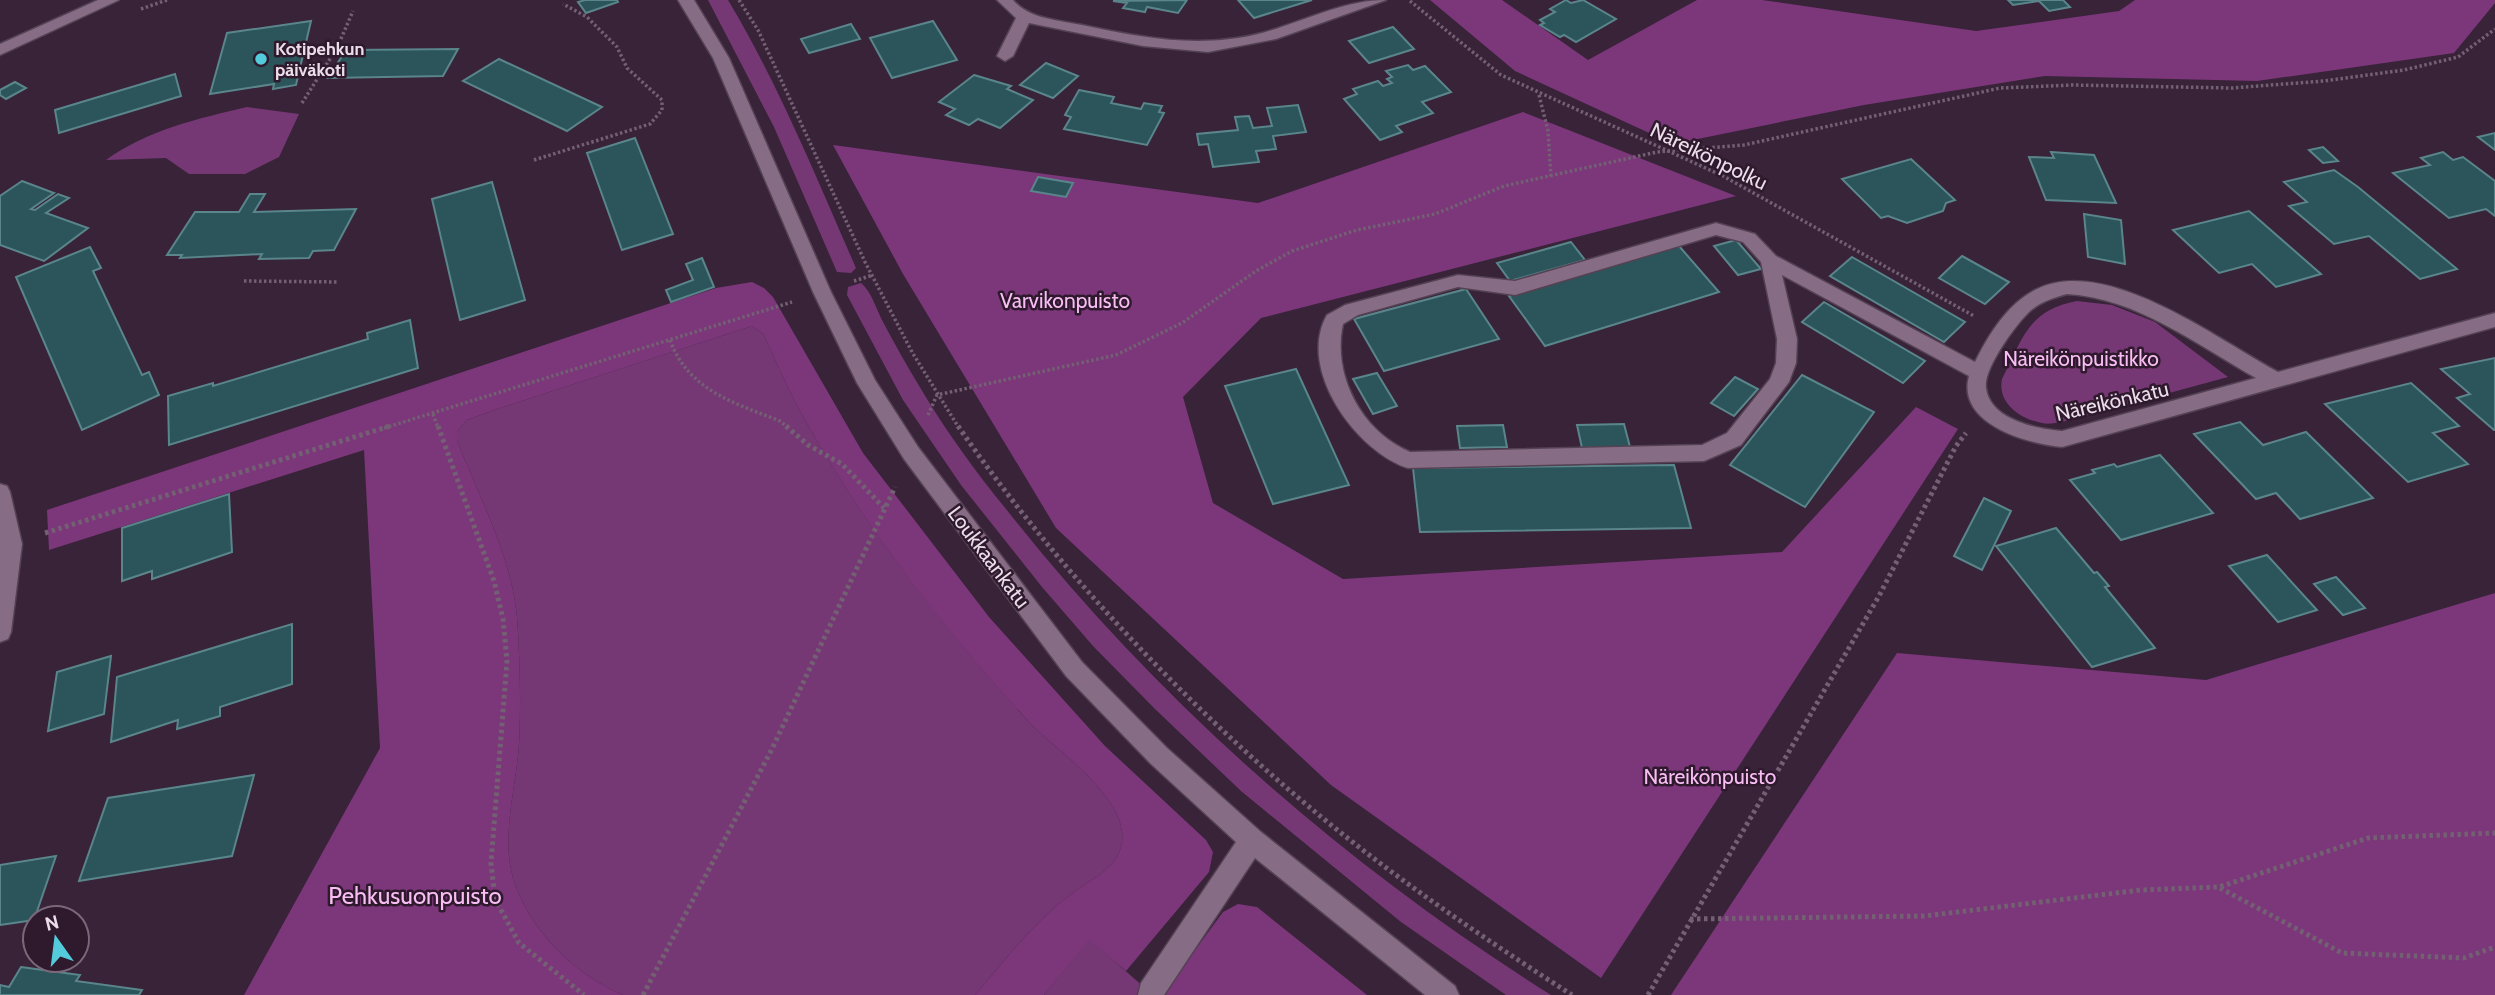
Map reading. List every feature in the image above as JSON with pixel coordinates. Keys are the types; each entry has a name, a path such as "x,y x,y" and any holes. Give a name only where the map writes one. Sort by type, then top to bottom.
{"street":[{"path":"0,50 111,0"},
{"name":"Loukkaankatu","path":"686,0 721,58 822,292 867,383 911,453 1074,669 1159,756 1252,840 1446,995"},
{"path":"1005,0 1016,13 1024,17 1174,45 1208,47 1246,41 1378,0"},
{"path":"1005,56 1024,17"},
{"path":"1770,260 1787,339 1786,363 1779,382 1734,439 1704,453 1408,460 1392,456 1376,445 1359,425 1342,395 1330,353 1329,333 1334,320 1352,310 1458,281 1514,288 1716,229 1749,238 1770,260 1979,373"},
{"path":"1987,409 1976,388 1979,373 2017,309 2043,293 2083,288 2107,291 2149,309 2278,381"},
{"name":"Näreikönkatu","path":"1987,409 2021,433 2040,439 2062,439 2495,320"},
{"path":"0,492 11,544 0,632"},
{"path":"1150,992 1252,840"}],"path":[{"path":"739,0 758,30 873,275 937,395 985,466 1044,542 1175,684 1320,815 1475,933 1572,995"},
{"name":"Näreikönpolku","path":"1408,0 1486,65 1538,94 1723,176 2002,332"},
{"path":"534,160 650,124 662,110 662,100 628,68 617,47 587,17 563,4"},
{"path":"302,103 337,48 353,11"},
{"path":"937,395 1116,355 1182,323 1256,271 1292,251 1357,230 1435,214 1493,189 1665,151 1744,145 2000,88 2073,85 2232,88 2379,74 2458,57 2495,29"},
{"path":"1538,94 1548,131 1551,177"},
{"path":"11,544 873,275"},
{"path":"244,281 340,282"},
{"path":"670,340 677,359 690,375 715,395 780,421 808,445 842,464 884,508"},
{"path":"1648,995 1840,664 1956,446 1987,409"},
{"path":"433,414 494,581 503,619 507,661 491,863 495,900 519,943 584,995"},
{"path":"643,995 772,749 911,453"},
{"path":"1690,919 1924,916 2141,890 2219,887 2368,838 2495,833"},
{"path":"2219,887 2342,953 2464,958 2495,947"}],"green space":[{"path":"708,0 728,0 747,32 796,132 856,268 851,273 837,272 774,127"},
{"path":"1430,0 1502,0 1588,60 1697,0 1762,0 1976,31 2119,11 2135,0 2495,0 2495,3 2454,53 2257,81 2045,76 1864,105 1673,144 1515,71"},
{"path":"247,107 299,114 279,157 245,174 189,174 166,158 106,160 156,133"},
{"path":"1523,112 1736,196 1261,318 1183,397 1213,503 1343,579 1782,552 1916,407 1958,429 1601,978 1331,785 1056,528 903,274 833,145 1258,203"},
{"name":"Pehkusuonpuisto","path":"752,282 773,297 863,453 989,617 1105,746 1206,840 1213,852 1209,872 1126,971 1089,940 1044,995 975,995 1044,918 1070,895 1098,876 1116,858 1122,832 1117,814 1106,797 1075,763 1029,722 997,687 908,577 829,460 794,399 763,334 752,326 497,409 467,420 457,431 457,441 501,550 514,594 517,617 520,729 508,846 513,878 530,915 556,948 587,975 623,995 244,995 380,748 364,450 49,550 47,510 716,288"},
{"path":"861,283 921,389 972,465 1065,580 1126,648 1190,713 1327,835 1399,891 1551,995 1506,995 1401,922 1241,791 1093,646 961,485 903,400 847,295 848,287"},
{"name":"Näreikönpuistikko","path":"2077,301 2112,305 2155,322 2228,377 2059,422 2045,424 2018,414 2007,402 2001,388 2002,379 2022,339 2037,319 2048,311"},
{"path":"752,326 763,334 805,420 829,460 908,577 998,687 1029,722 1091,780 1117,814 1122,832 1116,858 1098,876 1070,895 1044,918 975,995 623,995 587,975 556,948 530,915 513,878 508,846 520,729 517,617 514,594 501,550 457,441 457,431 467,420 497,409"},
{"path":"2495,593 2495,995 1671,995 1897,653 2206,680"},
{"path":"1238,904 1257,907 1367,995 1162,995 1223,912"},
{"path":"1089,939 1153,995 1044,995"}],"building":[{"path":"1187,0 1178,13 1147,7 1145,12 1123,8 1127,3 1113,1"},
{"path":"1238,0 1312,0 1254,18"},
{"path":"1566,0 1571,3 1583,0 1616,19 1576,42 1564,35 1560,37 1540,25 1544,23 1540,20 1555,12 1550,9"},
{"path":"2008,0 2063,0 2070,7 2049,11 2039,1 2013,5"},
{"path":"578,2 618,2 586,13"},
{"name":"Kotipehkun päiväkoti","path":"311,21 296,85 273,89 274,84 210,94 227,33"},
{"path":"933,21 957,60 892,78 870,38"},
{"path":"851,24 860,39 809,53 801,39"},
{"path":"1393,27 1414,49 1369,63 1349,41"},
{"path":"458,49 443,76 328,78 346,50"},
{"path":"499,59 602,107 567,131 463,81"},
{"path":"1046,63 1078,76 1053,98 1020,85"},
{"path":"1408,65 1413,70 1425,66 1451,92 1422,102 1433,113 1396,126 1402,132 1380,140 1344,99 1357,94 1353,89 1378,81 1383,86 1392,83 1387,79 1392,77 1386,71"},
{"path":"175,74 181,96 59,133 55,110"},
{"path":"974,75 1011,86 1007,89 1033,100 1000,128 978,119 969,125 946,115 955,109 939,102"},
{"path":"15,82 26,88 6,99 0,95 0,90"},
{"path":"1079,90 1114,97 1111,103 1141,109 1144,103 1162,106 1159,112 1164,113 1147,145 1064,129 1071,117 1065,115"},
{"path":"1298,105 1306,132 1273,136 1276,149 1256,151 1259,162 1213,167 1208,144 1199,145 1197,134 1238,130 1235,117 1249,116 1253,128 1272,126 1267,108"},
{"path":"2495,133 2495,150 2478,137"},
{"path":"635,138 673,234 622,250 587,153"},
{"path":"2323,147 2338,161 2323,163 2309,150"},
{"path":"2051,152 2094,155 2116,203 2046,200 2029,157 2054,158"},
{"path":"2443,152 2453,160 2463,157 2495,181 2495,216 2486,209 2449,218 2393,173 2430,165 2421,158"},
{"path":"1911,159 1955,200 1946,203 1943,211 1907,223 1888,216 1881,218 1842,179"},
{"path":"2334,170 2457,269 2420,279 2369,236 2334,244 2289,206 2307,202 2284,182"},
{"path":"1038,177 1073,183 1066,197 1031,191"},
{"path":"22,181 54,193 31,209 35,210 58,194 69,198 46,213 88,228 44,261 0,245 0,196"},
{"path":"492,182 525,300 460,320 432,199"},
{"path":"250,194 265,194 254,212 356,209 334,250 313,251 309,258 259,259 262,254 180,258 182,255 167,255 195,212 239,212"},
{"path":"2249,211 2321,274 2276,287 2252,264 2219,273 2173,230"},
{"path":"2084,214 2121,220 2125,264 2088,257"},
{"path":"1736,240 1761,269 1738,275 1714,246"},
{"path":"1571,242 1585,260 1510,281 1497,263"},
{"path":"1679,246 1719,292 1545,346 1509,296"},
{"path":"90,247 101,268 93,271 142,375 149,372 159,395 82,430 16,277"},
{"path":"1962,256 2009,282 1985,304 1939,278"},
{"path":"1852,257 1965,322 1944,342 1830,276"},
{"path":"702,258 714,287 671,302 666,290 693,280 686,264"},
{"path":"1466,289 1499,339 1384,371 1354,319"},
{"path":"1824,302 1925,361 1903,383 1802,322"},
{"path":"410,320 418,368 169,445 168,396 213,383 213,386 368,339 367,333"},
{"path":"2495,358 2494,430 2457,398 2470,394 2441,369"},
{"path":"1296,369 1349,485 1273,504 1225,386"},
{"path":"1377,373 1397,406 1373,414 1353,379"},
{"path":"1802,375 1874,412 1805,507 1730,465"},
{"path":"1735,377 1758,389 1734,416 1711,403"},
{"path":"2411,383 2459,426 2433,433 2468,464 2408,482 2325,404"},
{"path":"2240,422 2263,445 2306,432 2373,498 2300,519 2276,493 2256,499 2194,434"},
{"path":"1624,424 1630,447 1582,448 1577,425"},
{"path":"1503,425 1507,447 1460,448 1457,426"},
{"path":"2160,455 2213,513 2121,540 2070,480 2095,473 2092,470 2114,464 2117,467"},
{"path":"1674,465 1691,528 1420,532 1413,468"},
{"path":"229,494 232,552 152,579 152,571 122,581 122,528"},
{"path":"1984,498 2011,511 1982,570 1954,556"},
{"path":"2056,528 2094,573 2097,572 2109,586 2105,587 2155,648 2092,667 1996,546"},
{"path":"2267,555 2317,610 2278,622 2229,566"},
{"path":"2336,577 2365,608 2343,615 2314,584"},
{"path":"292,624 292,684 220,707 220,716 177,729 178,720 111,742 117,677"},
{"path":"111,656 104,714 48,731 57,672"},
{"path":"254,775 232,856 79,881 108,798"},
{"path":"56,856 40,904 21,904 21,922 0,925 0,865"},
{"path":"21,967 21,974 73,974 80,975 76,981 142,990 139,995 0,995 0,985 9,987"}],"place":[{"name":"Kotipehkun päiväkoti","path":"261,59"}],"park label":[{"name":"Varvikonpuisto","path":"1065,300"},
{"name":"Näreikönpuisto","path":"1710,776"}]}
